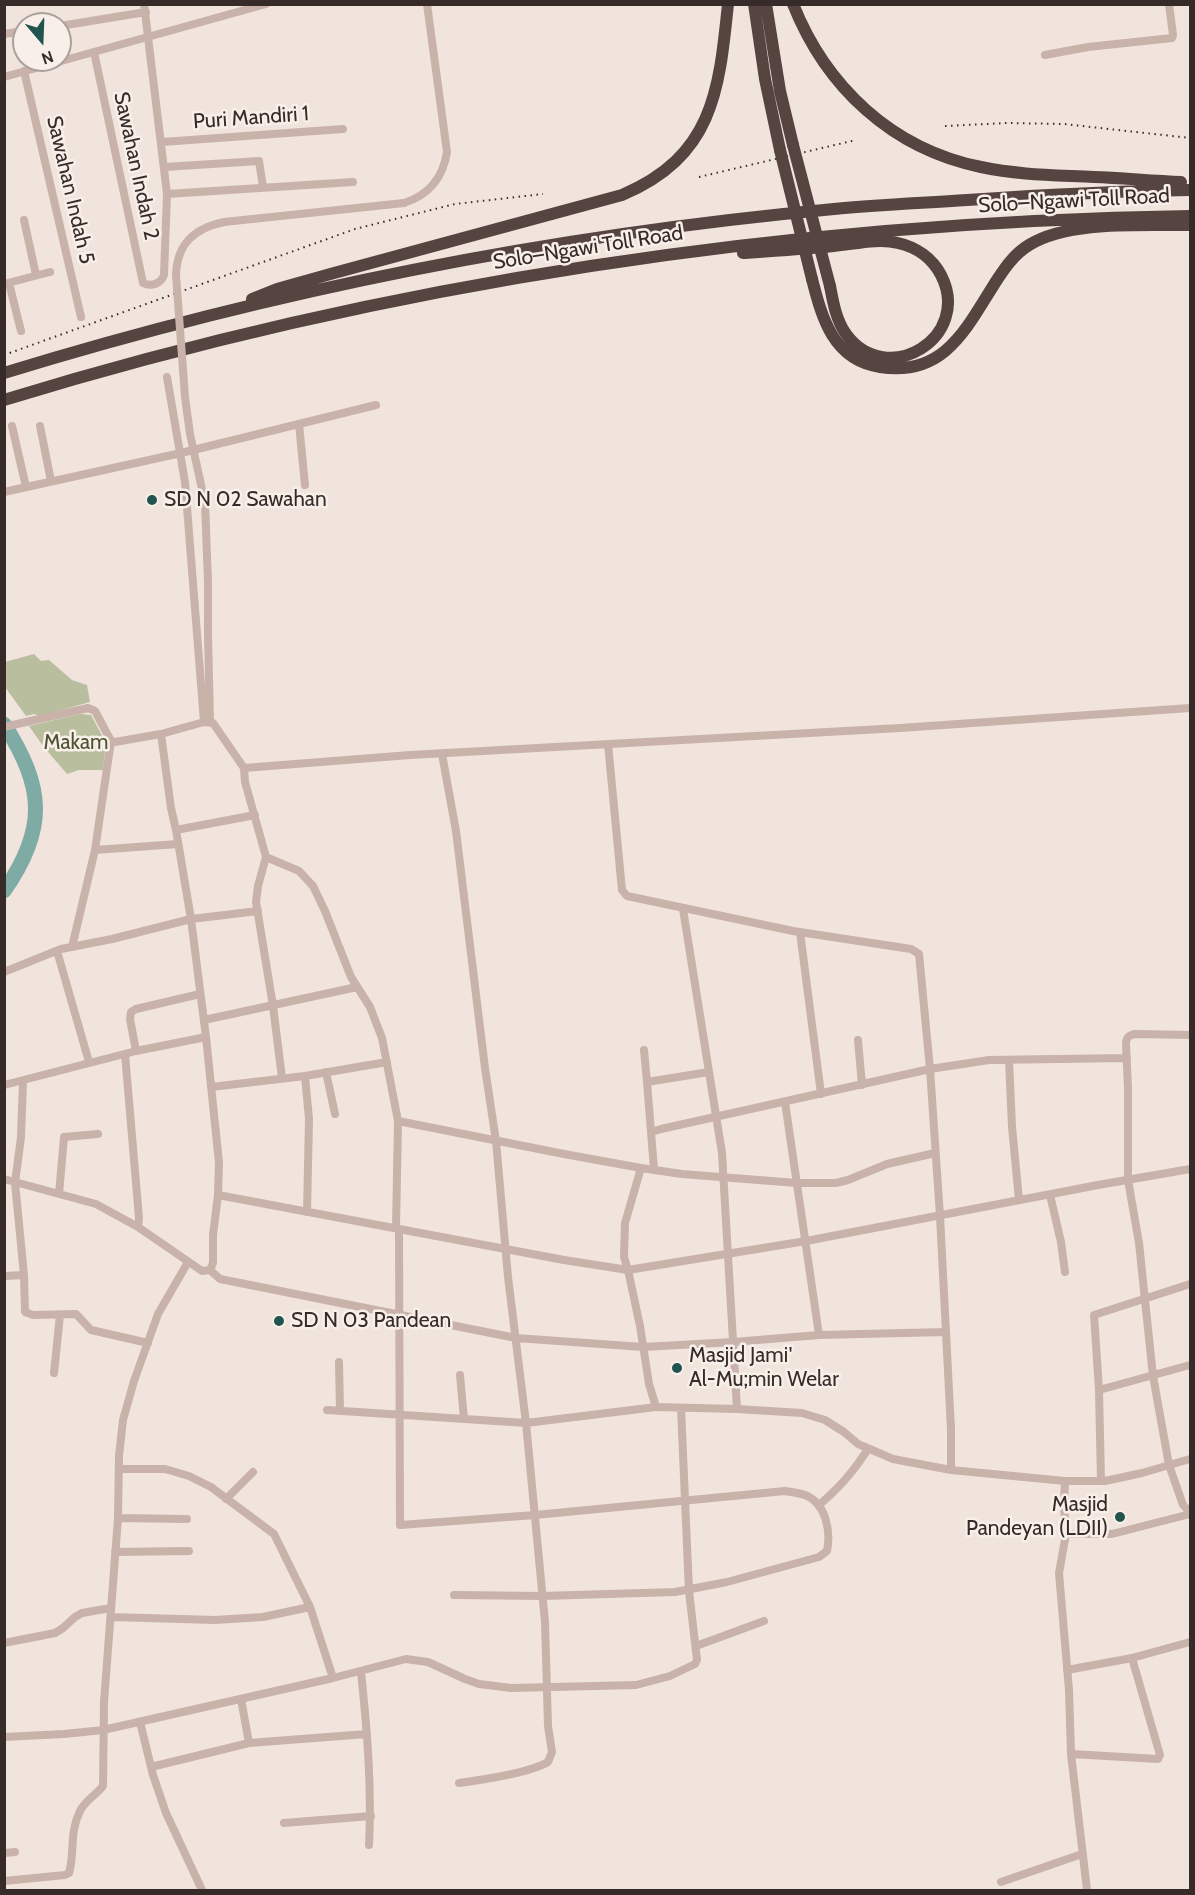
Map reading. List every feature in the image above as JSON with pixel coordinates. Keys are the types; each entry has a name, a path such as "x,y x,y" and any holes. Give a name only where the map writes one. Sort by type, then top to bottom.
{"highway":[{"path":"218,313 278,289 622,195 646,184 681,157 698,137 706,122 720,74 728,4"},
{"path":"754,4 765,79 800,237 827,327 833,338 851,356 874,366 899,369 926,363 940,356 955,343 1010,261 1030,245 1054,234 1076,229 1191,225"},
{"path":"655,255 667,259 679,258 873,242 898,243 918,251 939,271 948,300 945,318 932,342 918,352 899,357 875,356 854,343 845,333 839,322 830,286 793,145 780,91 766,4"},
{"path":"792,4 812,47 836,81 867,112 885,126 925,149 962,163 1002,171 1191,182"},
{"name":"Solo–Ngawi Toll Road","path":"4,373 61,355 218,313 455,261 636,232 823,210 908,203 1191,189"},
{"name":"Solo–Ngawi Toll Road","path":"4,400 78,377 221,340 408,298 655,255 913,229 1017,222 1191,216"}],"street":[{"path":"72,58 266,4"},
{"path":"207,722 208,582 205,503 190,434 185,397 176,265 180,252 197,232 208,225 404,203 416,199 433,186 442,173 447,152 427,4"},
{"path":"1045,55 1172,38 1169,4"},
{"path":"72,23 145,8 167,194 353,182"},
{"name":"Sawahan Indah 2","path":"94,52 140,270 143,283 146,285 158,284 163,280 167,194"},
{"path":"4,77 21,72"},
{"name":"Sawahan Indah 5","path":"24,72 81,317"},
{"name":"Puri Mandiri 1","path":"162,142 343,129"},
{"path":"165,167 257,160 260,162 263,187"},
{"path":"24,220 36,275"},
{"path":"21,331 7,283 50,272"},
{"path":"167,377 188,508 207,722"},
{"path":"4,492 181,453 376,405"},
{"path":"299,424 305,485"},
{"path":"12,426 26,487"},
{"path":"40,426 51,481"},
{"path":"4,728 90,708 95,711 111,741 95,850 72,947"},
{"path":"244,768 1191,708"},
{"path":"111,741 161,734 207,722 216,725 226,744 244,768 245,782 266,857 256,894 282,1078"},
{"path":"161,734 171,808 177,830 191,919 219,1163 213,1263 210,1270"},
{"path":"608,744 623,892 629,897 800,932 911,949 918,952 920,956 940,1216 951,1470"},
{"path":"442,754 456,831 496,1142 505,1248 526,1423 545,1622 548,1726 552,1752 548,1762 538,1766 493,1778 459,1783"},
{"path":"177,830 255,815"},
{"path":"95,850 178,844"},
{"path":"266,857 299,871 309,881 325,911 357,987 370,1007 384,1043 398,1121 400,1525 535,1515 785,1491 806,1496 819,1505 826,1521 830,1540 824,1555 688,1591 542,1596 454,1595"},
{"path":"683,909 722,1153 737,1409"},
{"path":"4,972 72,947 191,919 258,911"},
{"path":"800,932 821,1094"},
{"path":"57,951 89,1062"},
{"path":"204,1020 357,987"},
{"path":"136,1051 131,1012 200,994"},
{"path":"1191,1035 1135,1034 1129,1035 1126,1040 1128,1180 1139,1243 1154,1376 1169,1466 1183,1505 1191,1513"},
{"path":"4,1085 89,1062 206,1037"},
{"path":"858,1040 862,1085"},
{"path":"644,1050 654,1169"},
{"path":"125,1054 138,1227"},
{"path":"651,1132 930,1069 979,1061 1126,1058"},
{"path":"1009,1060 1019,1200"},
{"path":"211,1087 305,1076 387,1062"},
{"path":"326,1072 335,1114"},
{"path":"647,1082 710,1072"},
{"path":"305,1076 309,1119 307,1212"},
{"path":"23,1081 21,1137 15,1183 26,1313 33,1315 76,1314 91,1330 148,1343"},
{"path":"785,1102 819,1335"},
{"path":"398,1121 496,1142 641,1168 723,1178 797,1183 837,1183 887,1164 935,1153"},
{"path":"59,1194 64,1137 98,1134"},
{"path":"641,1168 625,1223 624,1257 649,1384 656,1407"},
{"path":"218,1194 628,1270 806,1241 1191,1170"},
{"path":"4,1179 96,1204 138,1227 202,1271 210,1270 220,1279 516,1338 643,1347 819,1335 946,1332"},
{"path":"1050,1195 1061,1242 1065,1272"},
{"path":"4,1881 65,1875 70,1872 72,1837 80,1813 84,1805 103,1786 103,1730 118,1518 119,1469 126,1408 158,1314 188,1262"},
{"path":"4,1276 24,1275"},
{"path":"1101,1480 1094,1314 1191,1284"},
{"path":"54,1373 60,1315"},
{"path":"339,1362 340,1411"},
{"path":"1099,1390 1191,1365"},
{"path":"460,1375 464,1419"},
{"path":"327,1410 526,1423 656,1407 737,1409 808,1415 825,1420 868,1449 893,1459 951,1470 1065,1481 1128,1477 1191,1459"},
{"path":"4,1737 103,1730 414,1659 428,1662 479,1684 494,1687 546,1688 636,1685 658,1680 696,1663 696,1646 688,1591 681,1408"},
{"path":"819,1505 841,1487 868,1449"},
{"path":"119,1469 165,1469 189,1476 207,1484 274,1534 310,1607 333,1678"},
{"path":"226,1499 253,1472"},
{"path":"1065,1481 1066,1534 1059,1573 1071,1754 1087,1890"},
{"path":"1066,1534 1112,1534 1191,1513"},
{"path":"118,1518 187,1519"},
{"path":"115,1552 189,1551"},
{"path":"4,1643 55,1633 82,1613 214,1620 263,1617 310,1607"},
{"path":"696,1646 764,1621"},
{"path":"1066,1670 1132,1658 1191,1642"},
{"path":"1071,1754 1158,1759 1160,1755 1132,1658"},
{"path":"361,1672 371,1816 369,1845"},
{"path":"240,1699 249,1743"},
{"path":"140,1722 166,1813 202,1890"},
{"path":"151,1767 249,1743 367,1734"},
{"path":"284,1822 371,1816"},
{"path":"4,1853 15,1852"},
{"path":"1001,1882 1082,1854"}],"green space":[{"name":"Makam","path":"34,654 41,661 49,660 72,680 87,685 90,702 40,716 34,714 26,716 5,687 5,662"},
{"name":"Makam","path":"80,714 91,715 106,743 103,770 79,770 67,774 29,726"}],"waterway":[{"path":"4,724 27,768 36,807 34,827 28,847 4,891"}],"railway":[{"path":"945,126 1007,123 1064,124 1190,138"},
{"path":"699,177 856,140"},
{"path":"4,355 355,229 455,204 543,194"}],"place":[{"name":"SD N 02 Sawahan","path":"152,500"},
{"name":"SD N 03 Pandean","path":"279,1321"},
{"name":"Masjid Jami' Al-Mu;min Welar","path":"677,1368"},
{"name":"Masjid Pandeyan (LDII)","path":"1120,1517"}]}
